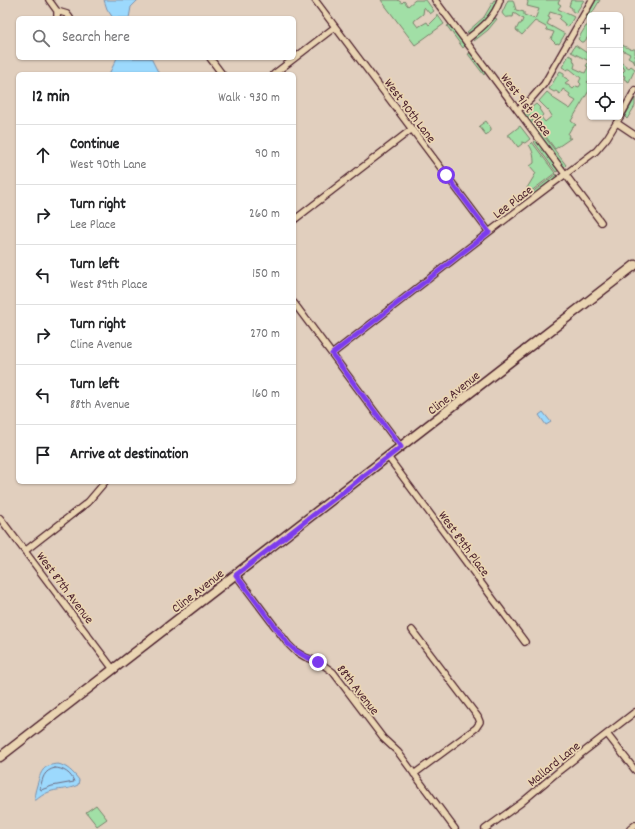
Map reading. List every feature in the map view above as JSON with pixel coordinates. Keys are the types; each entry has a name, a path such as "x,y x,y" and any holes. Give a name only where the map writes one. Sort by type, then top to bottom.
{"street":[{"path":"49,0 57,11 57,16"},
{"name":"West 90th Lane","path":"315,0 489,232"},
{"name":"West 91st Place","path":"435,0 601,222"},
{"path":"466,40 482,28 491,18 500,0"},
{"path":"518,110 530,100 544,84 592,0"},
{"path":"57,11 67,14 68,16"},
{"path":"296,57 335,27"},
{"path":"212,60 220,72"},
{"path":"277,72 292,60"},
{"name":"Lee Place","path":"623,112 635,90"},
{"name":"Lee Place","path":"332,354 596,151 607,138 618,120"},
{"path":"617,123 635,135"},
{"path":"296,218 412,129"},
{"name":"Cline Avenue","path":"0,757 635,265"},
{"path":"296,306 401,447"},
{"name":"West 89th Place","path":"388,457 525,642"},
{"path":"25,551 88,502 103,484"},
{"name":"West 87th Avenue","path":"0,518 113,669"},
{"name":"88th Avenue","path":"236,575 288,644 305,657 318,662 333,672 383,738 398,752 455,829"},
{"path":"412,630 478,717 480,722 476,728 414,774"},
{"name":"Mallard Lane","path":"485,829 518,806 635,712"},
{"path":"607,734 635,770"},
{"path":"630,829 635,825"}],"green space":[{"path":"381,0 398,0 402,3 404,1 408,6 415,0 426,0 434,11 430,14 424,7 423,14 414,22 418,27 427,22 429,25 436,18 437,14 444,24 415,45"},
{"path":"494,0 497,0 486,20 468,33 467,32 484,17"},
{"path":"508,0 513,0 516,10 524,12 524,15 535,19 539,9 527,6 527,0 560,0 558,3 561,5 558,9 574,17 568,27 565,26 559,19 561,17 560,15 550,12 548,17 550,18 547,24 565,34 559,44 556,44 551,39 554,32 547,30 546,27 535,21 522,35 516,30 523,19 514,13 513,17 506,17 503,15 502,13"},
{"path":"571,0 584,0 576,13 572,11 572,8 569,6"},
{"path":"596,0 600,0 593,12 589,12"},
{"path":"495,18 497,19 488,30 474,41 474,38"},
{"path":"449,25 465,46 463,48 447,26"},
{"path":"586,26 587,38 584,42 581,42 578,39"},
{"path":"575,45 587,53 587,60 571,52"},
{"path":"623,46 632,50 635,49 635,64 633,60 628,57 630,54 623,50"},
{"path":"470,53 485,73 484,75 468,54"},
{"path":"569,55 574,58 574,68 585,73 587,69 587,94 571,121 576,125 572,127 568,134 568,138 571,138 555,149 527,111 536,104 540,108 539,109 543,115 541,117 545,122 552,116 539,101 547,92 553,98 570,109 576,101 569,97 570,94 563,89 560,94 549,89 560,71 564,73 564,77 569,80 565,83 566,85 573,89 576,86 579,87 581,84 579,82 581,78 570,69 567,70 562,67"},
{"path":"623,64 629,68 631,66 635,69 629,82 624,79"},
{"path":"635,98 635,106 627,119 625,116"},
{"path":"526,112 566,165 564,167 525,116 524,113"},
{"path":"486,121 491,128 491,131 486,135 479,126"},
{"path":"520,126 530,139 525,143 522,142 522,144 518,147 510,136 507,136"},
{"path":"536,140 558,171 556,172 534,142"},
{"path":"532,142 555,173 530,192 527,188 536,173 530,166 534,163 533,154 529,145"},
{"path":"556,174 557,176 555,178 531,197 531,193"},
{"path":"96,805 107,819 97,826 86,812"}],"water":[{"path":"104,0 138,0 131,7 129,16 112,16"},
{"path":"116,60 152,60 158,72 110,72"},
{"path":"543,412 551,422 546,425 539,415"},
{"path":"58,764 67,768 74,774 79,780 78,785 67,789 52,791 41,796 35,801 35,791 41,773 45,768"}],"route":[{"path":"318,662 305,657 288,644 236,575 401,447 332,354 489,232 446,175"}]}
